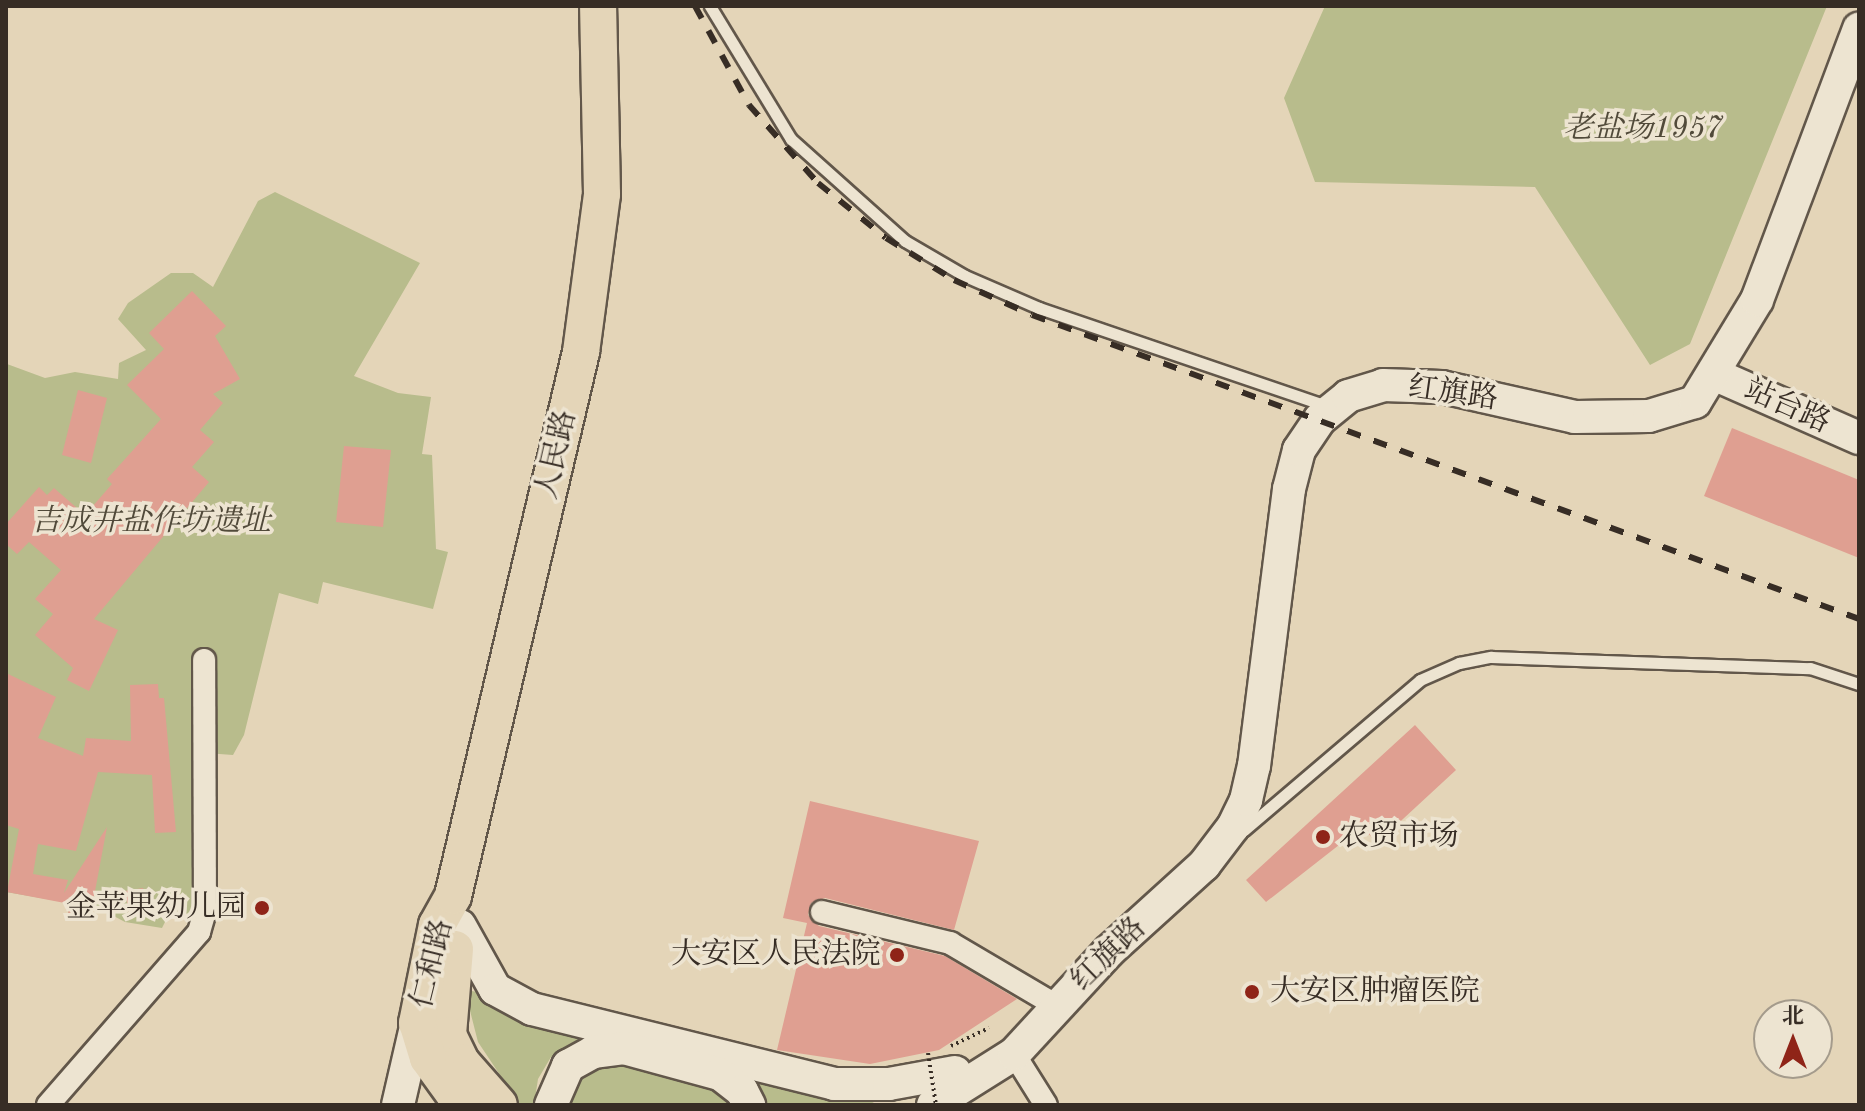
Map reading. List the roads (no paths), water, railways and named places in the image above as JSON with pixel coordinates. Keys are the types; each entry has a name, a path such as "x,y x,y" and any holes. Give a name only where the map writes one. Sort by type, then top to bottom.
{"main road":[{"name":"人民路","path":"456,911 581,352 602,194 598,6"},
{"name":"仁和路","path":"456,911 437,925 417,1023 428,1058 462,1105"},
{"name":"仁和路","path":"456,911 448,987 448,1035 461,1062 499,1105"}],"street":[{"name":"红旗路","path":"1033,1028 1204,865 1246,800 1289,489 1299,450 1348,396 1383,385 1442,387 1575,417 1649,416 1695,402 1716,375 1757,300 1859,28"},
{"name":"站台路","path":"1716,375 1859,438"},
{"path":"48,1105 199,932 205,911 204,660"},
{"path":"456,911 495,989 532,1009 834,1084 889,1084 955,1072"},
{"path":"822,912 950,943 1057,1006"},
{"path":"398,1105 417,1023"},
{"path":"894,1105 1033,1028"},
{"path":"934,1105 1014,1054 1033,1028"},
{"path":"551,1105 568,1066 593,1052 624,1048 720,1074 742,1091 749,1105"},
{"path":"1014,1054 1046,1105"}],"lane":[{"path":"710,6 791,139 905,241 965,276 1039,308 1334,408"},
{"path":"1204,865 1420,680 1459,663 1491,657 1810,668 1859,684"}],"railway":[{"path":"695,6 749,105 818,183 886,238 954,280 1032,315 1859,619"}],"place":[{"name":"农贸市场","path":"1323,837"},
{"name":"金苹果幼儿园","path":"262,908"},
{"name":"大安区人民法院","path":"897,955"},
{"name":"大安区肿瘤医院","path":"1252,992"}],"park label":[{"name":"老盐场1957","path":"1643,129"},
{"name":"吉成井盐作坊遗址","path":"151,522"}]}
